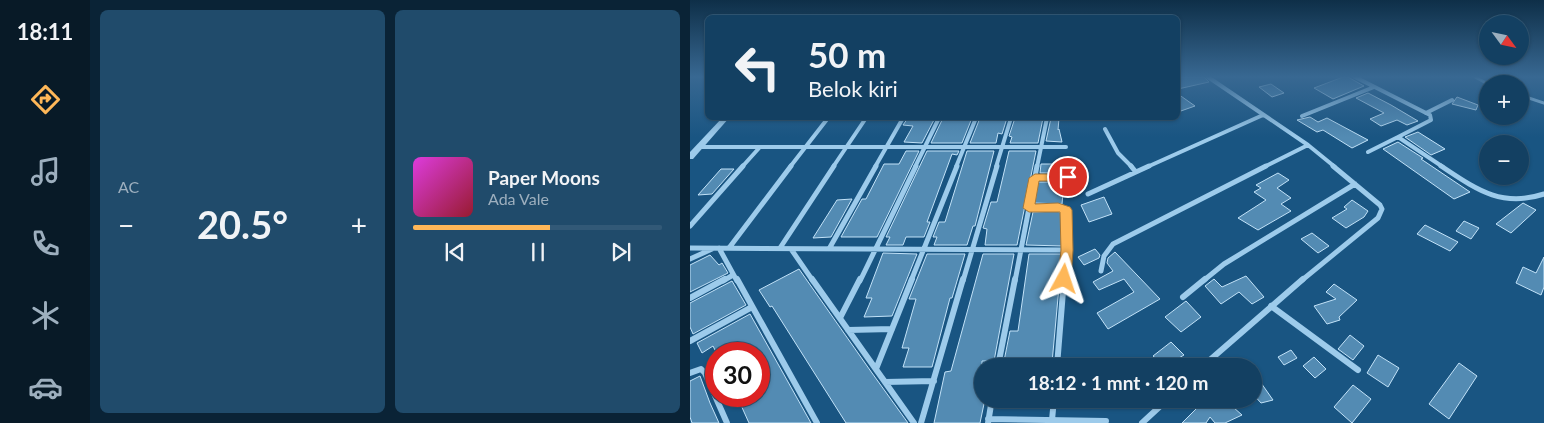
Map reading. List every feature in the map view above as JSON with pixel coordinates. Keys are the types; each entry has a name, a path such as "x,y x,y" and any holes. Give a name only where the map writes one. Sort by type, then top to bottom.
{"street":[{"path":"1212,358 1381,214 1382,209 1380,204 1308,145 1237,97"},
{"path":"1302,116 1350,97"},
{"path":"1368,152 1431,120 1430,115 1393,97"},
{"path":"1426,113 1452,100"},
{"path":"1088,194 1135,171 1263,115"},
{"path":"690,157 723,120"},
{"path":"729,248 826,120"},
{"path":"780,248 865,120"},
{"path":"829,249 902,120"},
{"path":"840,318 876,249 938,120"},
{"path":"876,369 975,120"},
{"path":"921,423 1010,120"},
{"path":"1000,358 1047,120"},
{"path":"1105,129 1118,153 1135,171"},
{"path":"1398,137 1487,195 1501,199 1520,200 1544,194"},
{"path":"1101,271 1102,258 1106,250 1113,244 1308,145"},
{"path":"699,147 1066,147"},
{"path":"690,226 760,147"},
{"path":"1035,178 1068,177"},
{"path":"1183,297 1224,264 1355,184"},
{"path":"1029,208 1058,207 1066,210 1067,250 1058,358"},
{"path":"690,248 1067,250"},
{"path":"690,259 716,248"},
{"path":"716,248 752,307 817,423"},
{"path":"791,248 914,423"},
{"path":"690,298 733,275"},
{"path":"1271,306 1358,370"},
{"path":"690,341 752,307"},
{"path":"848,330 892,329"},
{"path":"690,373 697,369 702,369 705,373 727,423"},
{"path":"885,382 934,381"},
{"path":"990,408 988,421 1052,420 1106,422"},
{"path":"1052,420 1053,408"},
{"path":"1142,423 1158,408"}],"lane":[{"path":"1529,99 1544,103"}],"building":[{"path":"1180,97 1182,97 1195,106 1180,111"},
{"path":"1375,97 1418,121 1407,125 1397,120 1381,126 1370,119 1384,113 1356,98"},
{"path":"1457,97 1478,105 1476,110 1452,104"},
{"path":"1310,117 1318,122 1327,118 1368,140 1352,148 1323,130 1317,132 1297,120"},
{"path":"907,120 934,120 922,143 904,142 913,126 903,125"},
{"path":"942,120 971,120 962,143 931,143"},
{"path":"979,120 1006,120 1002,134 998,133 996,143 970,143"},
{"path":"1014,120 1043,120 1038,143 1010,143 1012,137 1009,136"},
{"path":"1051,120 1059,120 1058,130 1062,142 1046,141"},
{"path":"1418,132 1445,149 1431,155 1405,137"},
{"path":"1398,142 1470,192 1454,199 1383,149"},
{"path":"906,151 919,151 877,237 841,237 862,199 866,199 884,164 899,164"},
{"path":"927,151 959,151 957,155 952,154 927,222 930,222 924,237 906,237 903,245 886,245 890,237 886,237"},
{"path":"967,151 994,151 975,226 973,226 967,245 934,245 937,237 933,237 939,222 945,222"},
{"path":"1009,151 1036,151 1017,245 985,245 987,229 983,228 991,202 997,202"},
{"path":"1041,164 1066,164 1065,173 1040,173"},
{"path":"721,169 734,169 712,194 698,195"},
{"path":"1278,173 1289,180 1277,188 1291,198 1281,204 1291,211 1258,230 1238,218 1266,200 1254,192 1261,188 1256,185"},
{"path":"1038,182 1064,182 1062,204 1034,203"},
{"path":"1104,197 1112,214 1089,222 1081,205"},
{"path":"852,199 831,237 813,238 837,200"},
{"path":"1352,200 1368,211 1364,217 1346,228 1332,218 1347,209 1344,207"},
{"path":"1523,203 1536,210 1511,233 1496,224"},
{"path":"1057,211 1062,213 1063,246 1026,245 1033,212"},
{"path":"1464,221 1479,228 1471,239 1456,231"},
{"path":"1425,225 1458,242 1450,251 1417,234"},
{"path":"1312,233 1329,246 1318,253 1301,239"},
{"path":"1095,249 1100,255 1099,258 1084,265 1078,257"},
{"path":"1115,252 1160,299 1108,329 1097,313 1134,292 1124,279 1099,290 1093,282 1113,271 1107,263 1108,258"},
{"path":"883,253 917,254 892,316 864,317 872,298 866,298"},
{"path":"927,254 965,254 952,298 950,298 932,367 903,367 909,348 902,348 916,299 909,299"},
{"path":"983,254 1014,254 995,358 974,358 974,408 983,408 980,423 934,423 945,372 951,371"},
{"path":"1029,254 1062,254 1052,358 1005,358 1010,331 1018,331"},
{"path":"710,255 719,265 722,263 728,273 690,292 690,265"},
{"path":"1544,257 1544,287 1541,295 1516,283 1523,267 1536,273"},
{"path":"799,269 908,423 846,423 772,306 770,307 759,290"},
{"path":"1246,276 1264,297 1252,304 1239,292 1221,304 1205,286 1214,279 1222,287"},
{"path":"732,281 746,305 693,334 690,327 690,303"},
{"path":"1334,284 1357,300 1339,317 1340,320 1327,324 1314,306 1336,299 1326,292"},
{"path":"1186,301 1201,317 1181,332 1165,317"},
{"path":"750,314 766,342 705,342 705,351 702,353 697,343"},
{"path":"1350,335 1364,346 1353,360 1338,349"},
{"path":"1171,342 1184,355 1179,358 1155,358 1153,356"},
{"path":"770,350 811,423 749,423 742,407 770,407"},
{"path":"1291,350 1297,358 1284,365 1278,357"},
{"path":"1378,355 1399,368 1388,387 1367,373"},
{"path":"1314,357 1326,369 1315,378 1303,366"},
{"path":"1459,363 1477,376 1449,419 1429,404"},
{"path":"700,376 705,390 705,407 712,407 719,423 692,423 690,417 690,381"},
{"path":"1262,384 1273,400 1262,403"},
{"path":"1353,385 1371,399 1352,423 1334,407"},
{"path":"1197,408 1234,408 1242,415 1225,423 1215,423 1210,417 1206,423 1182,423"}],"route":[{"path":"1064,279 1067,250 1066,210 1058,207 1029,208 1035,178 1068,177"}]}
